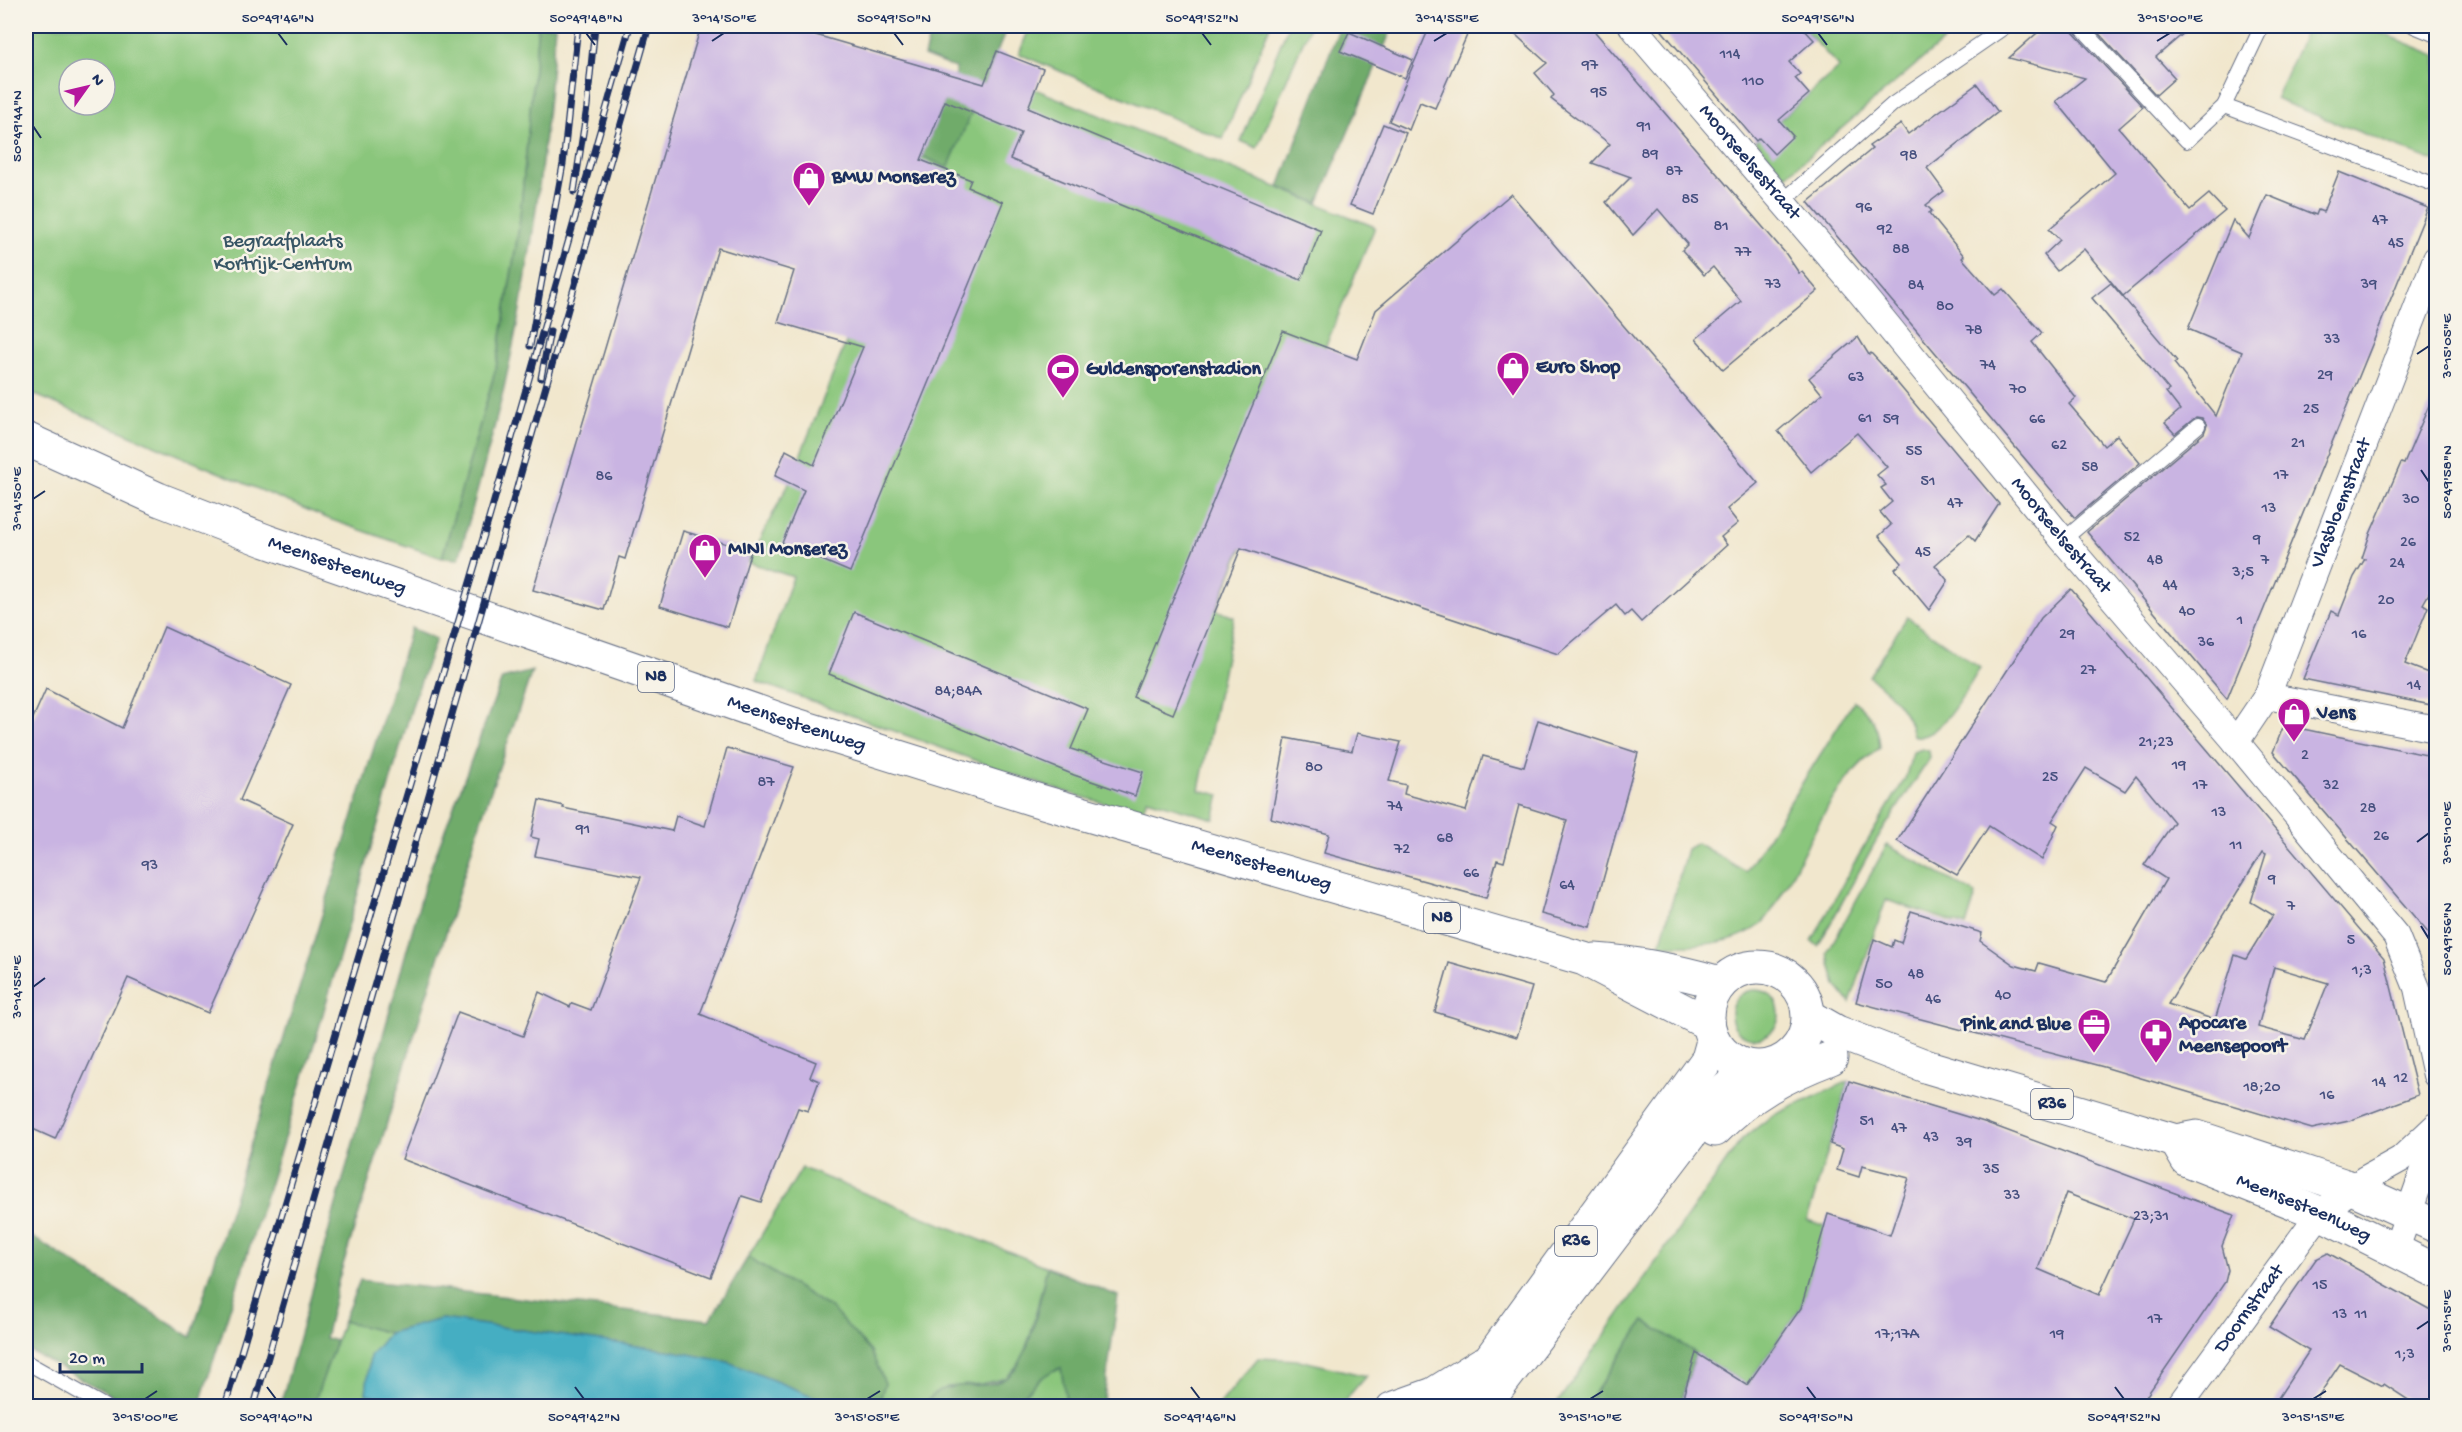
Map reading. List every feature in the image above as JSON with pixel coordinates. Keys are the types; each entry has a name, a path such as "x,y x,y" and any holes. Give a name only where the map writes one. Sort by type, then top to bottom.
{"main road":[{"name":"Meensesteenweg","path":"26,439 158,499 266,541 793,724 1044,802 1584,959 1634,962 1677,970 1720,983"},
{"name":"Meensesteenweg","path":"1584,959 1710,1032"},
{"path":"1720,983 1735,971 1757,966 1775,969 1786,975 1803,994 1809,1016 1803,1042 1789,1058"},
{"name":"R36","path":"1484,1407 1708,1059 1711,996 1720,983"},
{"name":"Meensesteenweg","path":"1809,1016 1837,1032 1928,1067 2176,1141 2197,1137 2352,1188 2428,1222"},
{"path":"1710,1032 1728,1058 1750,1068"},
{"name":"Meensesteenweg","path":"1789,1058 1831,1058 1928,1067"},
{"name":"R36","path":"1456,1407 1500,1383 1721,1094 1750,1068 1769,1067 1789,1058"},
{"name":"R36","path":"1652,1187 1679,1171 1740,1105 1788,1074 1831,1058"},
{"name":"Meensesteenweg","path":"2176,1141 2187,1160 2320,1214 2396,1249 2430,1268"}],"street":[{"name":"Moorseelsestraat","path":"1632,26 1783,201 2063,540 2236,742 2396,936 2418,988 2436,1075"},
{"name":"Vlasbloemstraat","path":"2236,742 2267,696 2436,259"},
{"path":"2267,696 2436,729"},
{"path":"2320,1214 2352,1188 2401,1159 2436,1126"},
{"path":"2430,1268 2428,1222 2436,1136"},
{"name":"Doornstraat","path":"2179,1407 2320,1214"},
{"path":"2396,1249 2428,1222"},
{"path":"1389,1407 1432,1391 1480,1361 1500,1383"}],"lane":[{"path":"1783,201 1893,104 2006,26"},
{"path":"2080,26 2187,141 2224,106 2262,26"},
{"path":"2414,26 2436,35"},
{"path":"2224,106 2436,185"},
{"path":"2063,540 2198,426"},
{"path":"26,1362 104,1407"}],"green space":[{"name":"Begraafplaats Kortrijk-Centrum","path":"26,26 538,26 519,227 496,368 442,558 329,519 26,391"},
{"path":"538,26 555,26 542,164 522,301 498,413 459,559 442,558 496,368 519,227"},
{"path":"932,26 1008,26 948,168 922,156 955,76 955,68 924,56"},
{"path":"1030,26 1270,26 1223,139 1019,54"},
{"path":"1288,26 1310,26 1257,148 1241,141"},
{"path":"1340,26 1393,26 1318,203 1279,187"},
{"path":"1801,26 1961,26 1786,176 1756,141 1839,67"},
{"path":"2308,26 2365,26 2436,55 2436,162 2275,99"},
{"name":"Guldensporenstadion","path":"988,70 1375,227 1216,610 1234,617 1199,790 1220,795 1214,819 1147,799 1141,814 1049,787 756,681 793,577 748,562 789,483 922,155 948,167"},
{"path":"1907,617 1980,668 1942,723 1932,732 1922,736 1913,735 1907,716 1902,709 1891,695 1869,676"},
{"path":"411,628 436,639 413,703 316,1038 199,1406 131,1406 26,1349 26,1233 191,1337"},
{"path":"532,671 481,820 339,1278 325,1338 336,1341 313,1406 280,1406 427,877 502,679"},
{"path":"1854,701 1873,721 1878,733 1880,748 1864,760 1838,792 1769,916 1750,931 1726,941 1700,945 1660,945 1687,849 1697,843 1746,872"},
{"path":"1922,749 1929,751 1930,758 1877,839 1818,946 1812,941 1853,865 1905,779 1913,752"},
{"path":"1887,845 1976,894 1966,926 1886,900 1850,1003 1836,985 1827,953"},
{"path":"1750,990 1760,990 1772,997 1779,1009 1779,1019 1772,1031 1760,1038 1750,1038 1735,1027 1731,1019 1731,1009 1742,994"},
{"path":"1849,1081 1807,1220 1826,1226 1801,1308 1747,1385 1644,1321 1586,1406 1555,1406 1742,1139 1772,1116"},
{"path":"802,1168 1047,1267 1031,1333 1021,1361 1006,1378 981,1384 947,1387 922,1406 878,1406 885,1383 832,1309 748,1257"},
{"path":"748,1257 832,1309 871,1352 885,1383 878,1406 837,1406 728,1362 673,1351 442,1319 389,1333 343,1321 360,1280 710,1320"},
{"path":"1047,1267 1118,1296 1103,1406 1067,1406 1061,1368 1045,1375 1019,1398 1003,1406 976,1408 922,1406 932,1396 943,1390 995,1383 1006,1378 1015,1370 1028,1344"},
{"path":"343,1321 389,1333 370,1356 366,1394 439,1406 313,1406"},
{"path":"1644,1321 1696,1353 1680,1406 1586,1406"},
{"path":"1258,1358 1299,1360 1366,1376 1340,1406 1218,1406"},
{"path":"1061,1368 1067,1406 1002,1406 1026,1392 1048,1371"}],"water":[{"path":"442,1319 673,1351 728,1362 837,1406 439,1406 366,1394 370,1356 389,1333"}],"building":[{"path":"701,26 785,26 984,84 997,51 1043,69 1028,108 1321,230 1301,280 1010,159 1021,133 945,101 921,160 971,180 968,187 1003,202 850,572 782,543 804,490 775,476 786,450 814,465 863,347 778,322 794,271 718,248 625,559 619,557 604,610 533,590"},
{"path":"1430,26 1471,26 1435,108 1420,102 1409,130 1389,121"},
{"path":"1506,26 1590,26 1786,254 1799,273 1802,272 1818,291 1723,370 1696,339 1741,301 1713,267 1704,275 1682,250 1688,244 1658,209 1633,235 1606,202 1631,177 1592,163 1610,144 1551,99 1554,95 1535,73 1547,63"},
{"path":"1658,26 1801,26 1814,40 1789,62 1800,74 1795,78 1809,94 1779,120 1793,136 1774,154 1759,138 1756,141"},
{"path":"2045,26 2071,26 2073,32 2143,107 2119,128 2190,210 2209,194 2225,211 2123,296 2084,249 2057,271 2044,255 2060,240 2049,229 2115,173 2056,101 2085,78 2009,58"},
{"path":"2092,26 2192,26 2156,57 2175,78 2156,95"},
{"path":"1349,32 1413,60 1405,78 1340,51"},
{"path":"1977,84 1998,112 1927,168 1944,191 1926,205 1932,211 1929,213 1964,256 1962,258 1995,295 2003,289 2042,333 2032,342 2076,398 2069,404 2104,446 2117,435 2140,463 2075,518 1808,202 1872,149 1869,146 1901,124 1908,134"},
{"path":"1383,124 1406,133 1373,214 1350,205"},
{"path":"2339,172 2428,208 2227,699 2087,532 2204,433 2207,425 2202,418 2196,417 2175,434 2165,423 2180,410 2166,392 2169,390 2092,298 2111,283 2177,361 2174,363 2216,416 2242,352 2188,329 2233,220 2249,238 2267,195 2316,215 2318,210 2323,212"},
{"name":"Euro Shop","path":"1511,194 1758,483 1727,509 1738,523 1721,537 1727,545 1641,622 1631,611 1625,616 1616,605 1558,654 1241,548 1173,714 1133,697 1283,331 1357,359 1376,310"},
{"path":"1858,337 1869,355 1871,353 1883,366 1999,504 1975,541 1969,535 1935,565 1948,581 1929,610 1895,569 1902,563 1879,536 1891,525 1880,512 1892,502 1881,488 1886,485 1877,475 1887,467 1857,433 1811,472 1778,431 1822,394 1809,378"},
{"path":"2436,389 2436,581 2423,604 2428,607 2405,664 2436,676 2436,706 2303,679 2331,611 2339,615 2354,577 2365,559 2362,558 2370,534 2401,463 2404,464"},
{"name":"MINI Monserez","path":"683,531 751,551 728,627 660,606"},
{"path":"2071,589 2384,958 2418,1095 2349,1121 2312,1129 2104,1067 1856,1002 1874,939 1892,947 1894,940 1901,943 1911,911 1982,933 1980,941 2014,965 2036,971 2039,963 2106,982 2166,879 2144,865 2174,822 2136,776 2125,791 2086,768 2052,821 2058,825 2042,860 1989,826 1957,875 1897,841 2041,618","holes":["2262,852 2266,854 2251,902 2273,915 2246,959 2235,955 2215,1020 2168,1004","2274,967 2328,983 2305,1040 2258,1027"]},
{"path":"854,612 1088,709 1071,749 1143,772 1135,796 1074,775 829,674"},
{"path":"164,627 291,685 240,800 293,824 208,1013 128,978 55,1139 26,1126 26,734 46,689 122,728"},
{"path":"1538,720 1638,753 1590,927 1541,914 1567,820 1519,805 1504,862 1497,860 1486,898 1324,853 1329,834 1271,818 1286,738 1352,751 1357,733 1401,742 1389,781 1406,785 1404,794 1466,811 1483,756 1524,767"},
{"path":"2284,725 2436,757 2436,942 2273,752"},
{"path":"727,748 794,767 700,1014 816,1062 810,1077 819,1081 808,1111 798,1108 761,1202 742,1196 711,1277 402,1159 458,1012 523,1036 539,992 570,1007 572,1003 591,1010 641,877 535,856 539,839 531,837 539,800 564,806 563,808 672,831 676,816 705,826"},
{"path":"1449,963 1532,987 1517,1037 1435,1012"},
{"path":"1849,1081 1984,1122 2234,1215 2222,1246 2228,1270 2225,1282 2139,1407 1680,1407 1696,1353 1747,1385 1801,1308 1828,1214 1890,1235 1909,1178 1862,1166 1859,1177 1837,1170 1843,1149 1830,1144","holes":["2066,1193 2134,1219 2099,1295 2038,1269"]},
{"path":"2328,1253 2436,1313 2436,1407 2419,1407 2384,1384 2383,1386 2340,1364 2311,1407 2272,1407 2309,1351 2269,1327 2316,1259"}],"railway":[{"path":"530,346 563,164 578,26"},
{"path":"574,192 587,107 595,26"},
{"path":"225,1406 490,515 630,26"},
{"path":"254,1406 649,26"},
{"path":"541,378 550,331"}],"place":[{"name":"BMW Monserez","path":"809,207"},
{"name":"Euro Shop","path":"1513,397"},
{"name":"Guldensporenstadion","path":"1063,399"},
{"name":"MINI Monserez","path":"705,579"},
{"name":"Vens","path":"2294,743"},
{"name":"Pink and Blue","path":"2094,1054"},
{"name":"Apocare Meensepoort","path":"2156,1064"}]}
